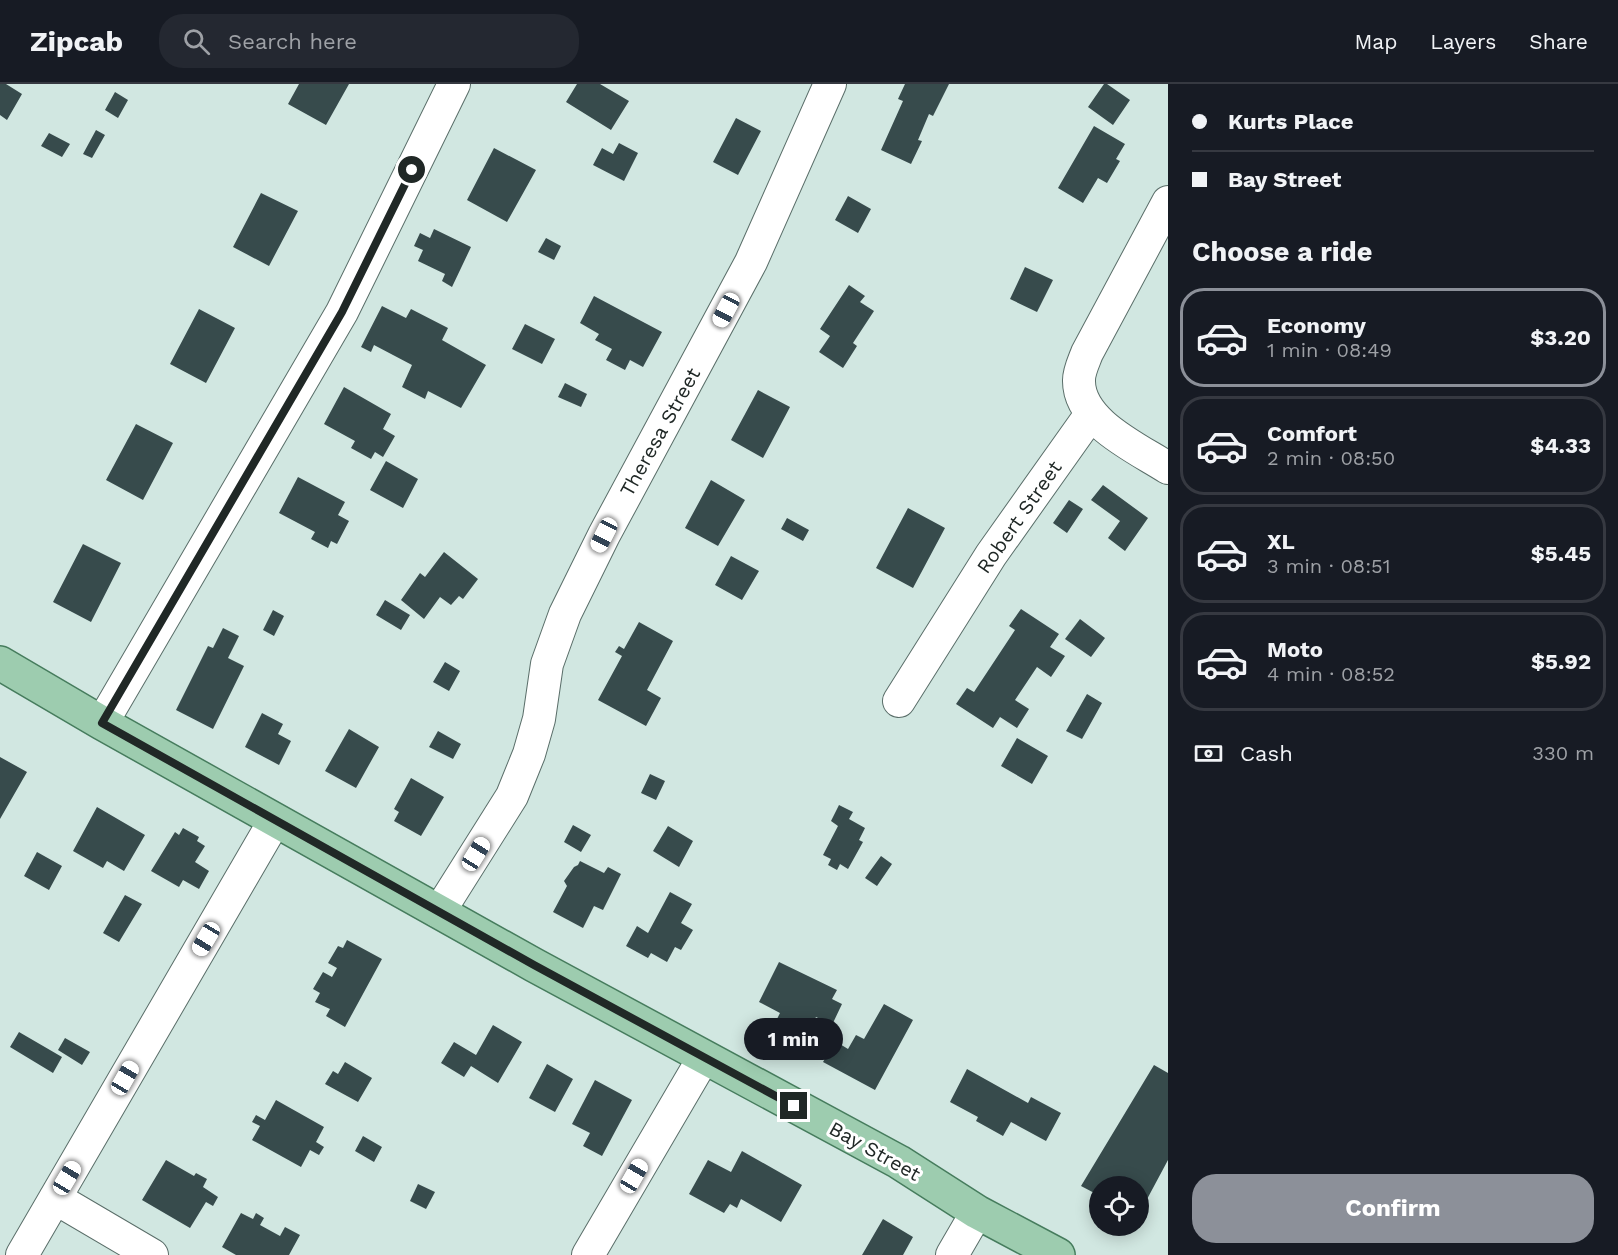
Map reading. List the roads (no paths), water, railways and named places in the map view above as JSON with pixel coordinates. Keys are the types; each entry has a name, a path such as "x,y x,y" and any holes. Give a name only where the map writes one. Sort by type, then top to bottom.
{"main road":[{"name":"Bay Street","path":"0,663 102,723 439,912 899,1162 977,1212 1058,1255"}],"street":[{"path":"102,723 342,312 454,84"},
{"name":"Theresa Street","path":"439,912 512,796 530,754 539,719 547,664 570,604 604,535 751,262 830,84"},
{"path":"1168,202 1087,353 1079,377 1082,399 1091,414 1105,427 1168,468"},
{"name":"Robert Street","path":"899,701 991,555 1091,414"},
{"path":"22,1255 275,820"},
{"path":"588,1255 704,1057"},
{"path":"55,1198 152,1255"},
{"path":"952,1255 977,1212"}]}
